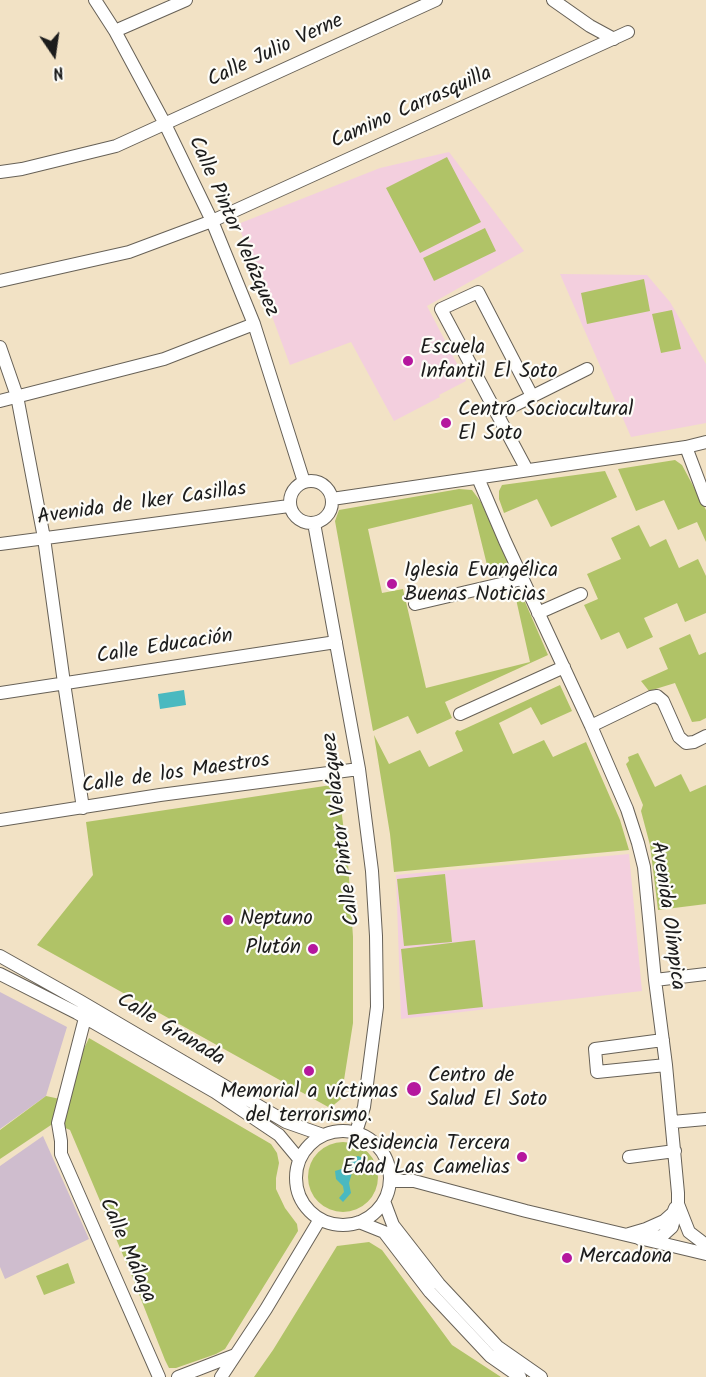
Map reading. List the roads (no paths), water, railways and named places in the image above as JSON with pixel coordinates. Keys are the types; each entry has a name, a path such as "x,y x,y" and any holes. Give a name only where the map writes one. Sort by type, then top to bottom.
{"street":[{"name":"Calle Pintor Velázquez","path":"95,0 115,31 165,124 212,220 254,324 304,482"},
{"path":"115,31 186,0"},
{"name":"Calle Julio Verne","path":"0,172 22,169 116,146 436,0"},
{"path":"553,0 590,26 614,39"},
{"name":"Camino Carrasquilla","path":"0,281 129,252 212,220 628,32"},
{"path":"527,470 441,309 477,292 531,396"},
{"path":"0,400 164,359 254,324"},
{"path":"0,347 17,396 44,538 83,808"},
{"path":"497,414 587,369"},
{"path":"332,499 686,447 706,442"},
{"path":"686,447 706,500"},
{"name":"Avenida Olímpica","path":"478,478 522,579 591,726 627,809 638,843 644,867 675,1151 678,1204 672,1227"},
{"path":"304,482 320,483 330,492 332,499 329,513 314,523 298,519 290,506 290,494 294,488 304,482"},
{"name":"Avenida de Iker Casillas","path":"0,544 290,506"},
{"name":"Calle Pintor Velázquez","path":"314,523 359,769 372,871 377,1007 364,1107 356,1132"},
{"path":"415,604 522,579"},
{"path":"538,613 582,594"},
{"name":"Calle Educación","path":"0,693 336,642"},
{"path":"460,714 564,667"},
{"path":"591,726 657,696 663,701 679,737 686,743 706,736"},
{"name":"Calle de los Maestros","path":"0,820 160,795 359,769"},
{"name":"Calle Granada","path":"0,956 286,1122 323,1135"},
{"name":"Calle Granada","path":"0,974 86,1018 215,1092 279,1135 299,1159"},
{"path":"655,980 706,974"},
{"name":"Calle Málaga","path":"86,1018 58,1123 61,1154 159,1377"},
{"path":"663,1040 594,1049 597,1072 666,1065"},
{"path":"672,1122 706,1119"},
{"path":"336,1131 356,1132 376,1143 384,1154 389,1167 388,1191 374,1214 359,1222 343,1225 332,1224 312,1214 301,1201 296,1185 299,1159 309,1144 323,1135 336,1131"},
{"path":"630,1156 675,1151"},
{"path":"390,1181 414,1181 526,1211 706,1254"},
{"path":"384,1201 393,1225 439,1284 498,1347 542,1377"},
{"path":"625,1235 663,1221 673,1213 678,1204"},
{"name":"Avenida Olímpica","path":"678,1204 689,1232"},
{"path":"221,1377 266,1309 320,1219"},
{"path":"359,1222 384,1232 430,1292 490,1356 520,1377"},
{"path":"657,1224 689,1232 706,1245"},
{"path":"640,1239 662,1236 672,1227"},
{"path":"178,1377 235,1355"}],"water":[{"path":"184,690 186,705 160,709 158,694"},
{"path":"358,1156 363,1158 362,1165 354,1166 349,1183 351,1193 343,1202 339,1198 344,1192 343,1186 336,1179 335,1171 345,1168 351,1159"}],"place":[{"name":"Escuela Infantil El Soto","path":"408,361"},
{"name":"Centro Sociocultural El Soto","path":"446,423"},
{"name":"Iglesia Evangélica Buenas Noticias","path":"392,584"},
{"name":"Neptuno","path":"228,920"},
{"name":"Plutón","path":"313,949"},
{"name":"Memorial a víctimas del terrorismo.","path":"309,1071"},
{"name":"Centro de Salud El Soto","path":"414,1089"},
{"name":"Residencia Tercera Edad Las Camelias","path":"522,1157"},
{"name":"Mercadona","path":"567,1258"}]}
